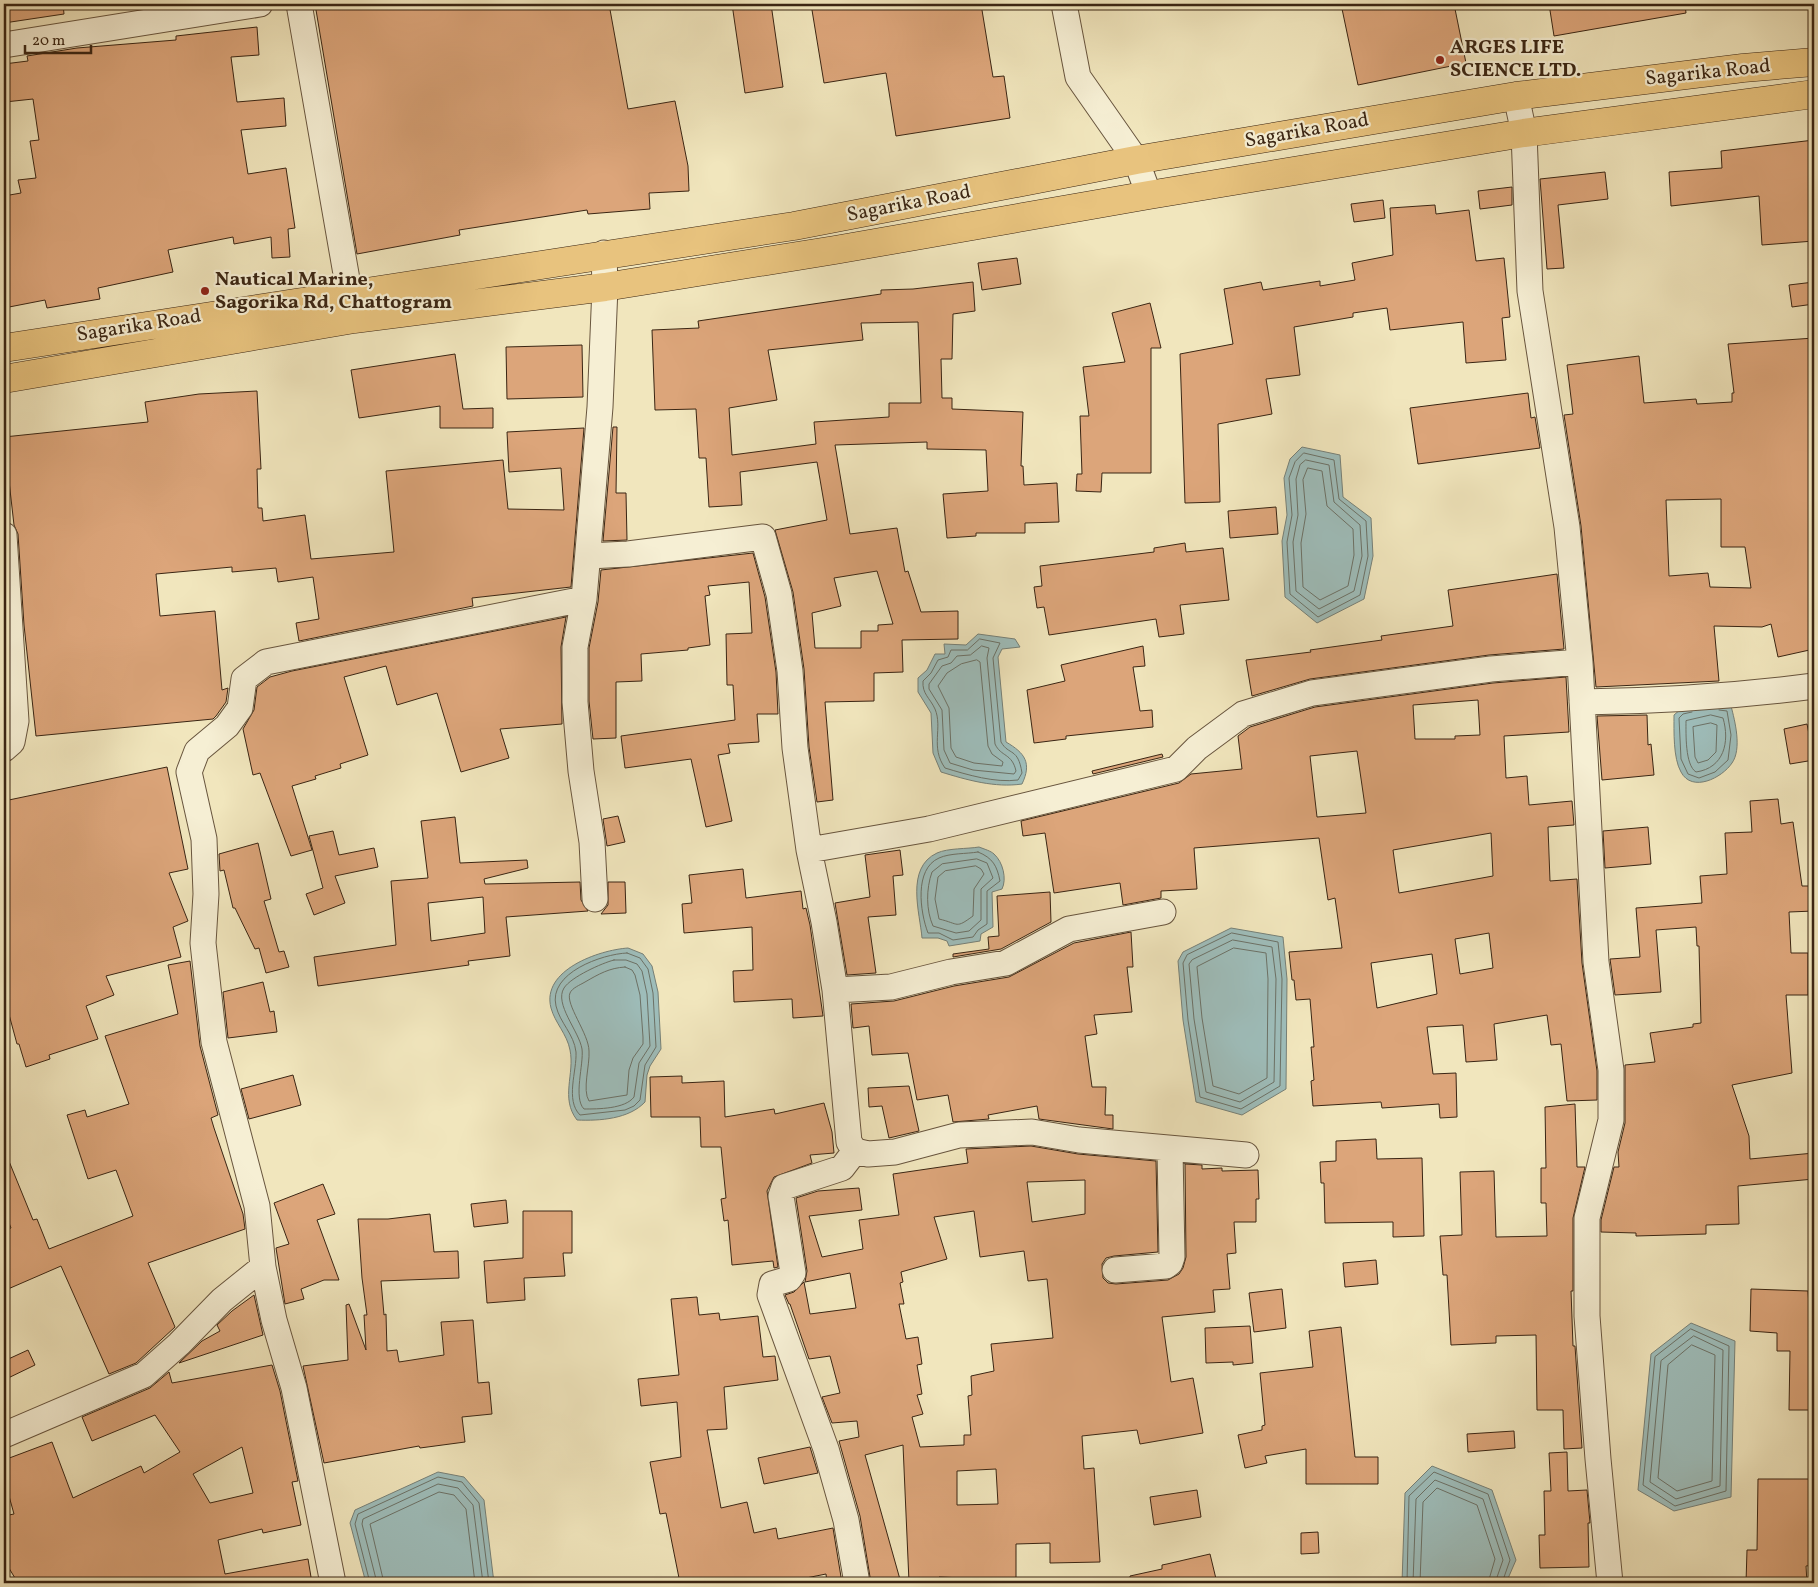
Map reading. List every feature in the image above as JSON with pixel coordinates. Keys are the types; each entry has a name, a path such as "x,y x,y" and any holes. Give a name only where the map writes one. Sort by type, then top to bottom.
{"main road":[{"name":"Sagarika Road","path":"4,348 350,292 794,226 1136,160 1516,96 1744,68 1814,62"},
{"name":"Sagarika Road","path":"4,379 354,319 605,287 835,250 1148,194 1524,133 1814,94"}],"street":[{"path":"4,46 260,4"},
{"path":"299,4 354,319"},
{"path":"1064,4 1078,76 1136,160 1148,194"},
{"path":"1516,96 1524,133 1530,291 1567,527 1580,662 1596,962 1610,1070 1610,1120 1587,1218 1587,1316 1610,1583"},
{"path":"595,899 592,842 581,771 575,702 575,647 584,599 600,406 605,287 604,253"},
{"path":"4,535 16,721 12,742 4,749"},
{"path":"588,556 628,554 763,537 779,594 790,671 795,748 809,850 824,922 835,990 849,1142 855,1151 868,1154 894,1152 959,1135 1032,1132 1080,1140 1170,1150 1246,1155"},
{"path":"333,1583 294,1388 274,1320 262,1267 257,1206 214,1042 203,943 206,894 204,839 189,772 197,751 227,726 240,708 244,679 266,662 584,599"},
{"path":"809,850 928,829 1176,769 1198,748 1243,714 1312,694 1491,669 1580,662"},
{"path":"1582,702 1667,701 1736,696 1814,686"},
{"path":"835,990 891,987 951,972 1006,963 1069,929 1164,912"},
{"path":"1115,1270 1166,1266 1170,1263 1172,1257 1170,1150"},
{"path":"855,1151 842,1168 784,1187 781,1196 793,1273 789,1279 772,1284 770,1296 826,1449 846,1520 857,1583"},
{"path":"4,1435 144,1376 179,1344 222,1300 262,1267"}],"water":[{"path":"1302,447 1340,455 1343,497 1371,518 1373,556 1364,599 1317,623 1285,597 1282,541 1287,515 1284,478 1290,459"},
{"path":"978,634 1015,639 1020,647 1002,649 998,657 1006,742 1018,750 1025,759 1026,770 1022,784 991,784 941,772 933,753 931,713 918,692 918,678 927,670 935,654 945,654 944,644 966,645"},
{"path":"1731,706 1736,727 1737,743 1737,750 1732,763 1714,778 1707,781 1692,782 1686,778 1678,766 1674,715 1681,709"},
{"path":"979,847 997,857 1003,871 1002,889 992,892 993,927 981,934 980,941 949,946 947,941 938,938 922,938 917,904 918,880 921,869 927,860 941,851"},
{"path":"1231,928 1283,937 1287,979 1286,1089 1242,1115 1196,1102 1183,1020 1178,961 1183,952"},
{"path":"628,948 643,954 652,966 658,992 661,1049 650,1066 647,1075 645,1102 638,1108 614,1118 577,1120 569,1103 570,1050 551,1008 550,995 555,983 563,973 575,964 602,953"},
{"path":"1691,1323 1735,1341 1731,1497 1674,1511 1638,1490 1651,1354"},
{"path":"1432,1466 1492,1490 1516,1560 1506,1583 1402,1583 1405,1493"},
{"path":"438,1472 464,1477 484,1500 494,1583 366,1583 350,1523 355,1510"}],"building":[{"path":"4,4 63,4 64,14 4,23"},
{"path":"315,4 609,4 628,109 675,101 688,166 689,191 649,193 650,209 588,214 587,210 459,230 460,235 357,254"},
{"path":"732,4 771,4 783,87 745,93"},
{"path":"811,4 981,4 993,77 1004,76 1010,118 896,136 886,73 824,83"},
{"path":"1341,4 1454,4 1466,63 1358,85"},
{"path":"1549,4 1685,4 1686,13 1554,36"},
{"path":"257,27 259,55 231,57 237,102 284,98 286,126 241,130 248,174 286,168 295,228 288,229 290,257 272,258 271,237 234,244 233,237 168,250 173,272 98,288 100,299 47,308 45,300 4,308 4,196 21,193 18,180 36,178 30,141 39,140 33,99 5,102 4,64 28,61 27,56 77,48 176,40 176,36"},
{"path":"1814,140 1814,241 1762,245 1759,196 1671,206 1669,172 1722,168 1721,151"},
{"path":"1605,172 1608,199 1558,205 1564,268 1547,269 1540,179"},
{"path":"1512,187 1512,205 1480,209 1478,191"},
{"path":"1383,200 1385,218 1354,222 1351,204"},
{"path":"1435,205 1436,214 1469,210 1476,261 1504,258 1510,317 1502,318 1506,360 1466,363 1463,322 1390,330 1387,308 1353,313 1353,317 1294,327 1300,375 1266,379 1272,414 1218,424 1220,502 1185,503 1180,354 1233,344 1224,289 1261,282 1263,290 1320,281 1320,286 1355,280 1352,263 1393,255 1390,208"},
{"path":"1017,258 1021,284 982,290 978,263"},
{"path":"973,282 975,311 953,314 952,359 941,359 942,398 952,398 952,409 1023,412 1021,466 1023,466 1024,485 1057,483 1059,522 1025,523 1025,533 976,533 976,536 947,538 943,494 988,491 986,450 927,449 927,442 835,445 850,534 897,528 905,572 908,571 921,612 958,611 958,639 902,640 903,672 874,673 874,701 825,702 833,800 817,802 809,747 804,669 793,592 775,530 827,520 817,462 740,472 742,505 709,507 706,458 699,458 696,409 655,410 652,330 699,328 698,321 881,294 881,290 913,289","holes":["918,322 921,403 889,403 889,417 814,422 816,444 732,455 729,408 777,400 768,350 863,340 861,323","877,571 893,624 878,625 878,631 861,631 861,648 815,648 812,613 841,606 834,578"]},
{"path":"1814,282 1814,304 1792,307 1789,285"},
{"path":"1150,303 1161,348 1151,348 1151,473 1102,473 1101,492 1076,491 1077,474 1082,474 1080,416 1089,416 1083,367 1125,362 1112,313"},
{"path":"1814,338 1814,491 1810,491 1814,513 1814,649 1778,657 1771,624 1762,627 1714,626 1719,681 1596,687 1581,526 1564,415 1573,414 1567,365 1639,356 1644,403 1696,399 1697,404 1732,402 1732,393 1734,393 1728,344","holes":["1721,499 1721,547 1745,547 1751,588 1710,587 1708,573 1669,576 1666,500"]},
{"path":"582,345 583,397 507,399 506,347"},
{"path":"455,354 463,409 493,408 493,428 440,428 440,406 359,418 351,370"},
{"path":"257,391 261,469 257,469 258,508 262,508 263,521 305,515 311,559 394,552 386,471 503,460 508,509 564,510 561,468 509,472 507,432 584,428 571,587 472,598 473,606 299,641 296,623 319,619 313,577 278,582 276,568 232,572 232,567 156,574 160,616 215,611 222,690 228,688 226,702 216,716 213,719 36,736 24,625 18,534 14,525 4,437 148,422 145,402 199,394"},
{"path":"1528,393 1531,418 1535,417 1540,448 1418,464 1410,408"},
{"path":"613,427 617,427 616,493 626,493 627,540 603,541"},
{"path":"1276,507 1278,534 1230,538 1228,511"},
{"path":"1185,543 1186,552 1223,548 1229,600 1180,605 1184,634 1159,637 1156,619 1049,635 1044,607 1037,608 1034,587 1042,586 1040,566 1154,552 1154,548"},
{"path":"753,553 765,597 776,672 778,714 757,714 759,742 728,744 730,753 718,755 732,821 706,827 691,759 625,768 621,736 735,720 733,685 727,685 726,634 752,633 749,582 708,586 710,595 705,596 710,645 688,648 688,650 641,654 642,681 616,682 616,738 593,739 589,701 589,648 598,602 601,570"},
{"path":"1557,574 1564,649 1489,655 1310,679 1252,696 1246,660 1311,652 1310,650 1382,640 1381,636 1453,626 1448,590"},
{"path":"566,617 561,647 562,724 500,729 509,758 461,772 437,693 397,705 386,666 344,677 368,755 340,764 341,768 315,776 316,779 292,786 312,850 291,856 260,773 253,775 243,729 254,710 257,687 270,677 292,671"},
{"path":"1143,646 1145,666 1133,667 1140,711 1152,710 1153,727 1066,736 1066,739 1034,743 1027,690 1065,681 1061,665"},
{"path":"1566,677 1569,732 1504,736 1506,778 1527,776 1529,805 1572,801 1574,825 1548,827 1550,881 1577,879 1582,963 1597,1071 1597,1100 1567,1101 1561,1044 1551,1045 1547,1015 1494,1024 1497,1060 1466,1062 1463,1025 1427,1027 1433,1074 1456,1073 1457,1117 1440,1118 1439,1104 1382,1108 1381,1102 1313,1106 1311,1081 1314,1080 1311,1047 1314,1047 1310,999 1296,1000 1289,952 1342,948 1335,898 1328,900 1319,838 1194,848 1197,889 1161,891 1161,898 1123,905 1120,883 1054,893 1045,833 1023,836 1021,821 1179,783 1191,774 1242,769 1238,736 1250,727 1315,707 1493,683","holes":["1478,700 1480,735 1455,736 1455,739 1415,739 1413,705","1357,751 1366,813 1317,817 1310,756","1491,833 1493,876 1399,893 1393,850","1489,933 1493,968 1460,974 1455,939","1432,954 1437,994 1377,1008 1371,963"]},
{"path":"1647,715 1648,745 1651,744 1654,775 1602,780 1597,716"},
{"path":"1807,724 1814,760 1790,764 1784,729"},
{"path":"1162,754 1163,757 1093,774 1092,771"},
{"path":"167,767 188,869 169,873 188,921 173,927 181,957 106,976 114,995 86,1006 98,1039 49,1055 50,1059 26,1067 19,1044 17,1044 4,996 4,801"},
{"path":"1778,799 1781,824 1793,822 1802,886 1814,886 1814,911 1789,912 1791,953 1808,953 1808,995 1786,995 1792,1073 1732,1085 1749,1136 1750,1159 1814,1153 1814,1179 1738,1186 1739,1224 1706,1225 1706,1234 1636,1236 1636,1233 1601,1232 1601,1220 1614,1167 1619,1167 1618,1152 1625,1123 1625,1065 1655,1062 1650,1033 1693,1027 1693,1024 1701,1023 1699,946 1697,946 1696,927 1656,930 1661,992 1615,995 1610,959 1640,957 1636,908 1702,903 1700,876 1727,874 1725,833 1752,832 1750,801"},
{"path":"618,816 625,842 607,846 603,819"},
{"path":"455,817 460,863 527,860 528,868 484,879 485,884 580,882 581,900 588,911 506,917 510,956 468,961 469,965 318,986 314,957 396,945 391,881 428,878 421,821","holes":["483,897 485,933 431,941 428,903"]},
{"path":"1648,827 1651,864 1605,868 1603,831"},
{"path":"333,831 339,855 374,848 378,867 335,876 345,903 314,915 306,894 323,888 309,836"},
{"path":"258,843 271,899 264,901 279,952 284,951 289,967 266,973 259,948 255,949 235,908 233,908 224,870 220,871 219,854"},
{"path":"900,850 903,875 893,876 896,915 868,917 876,973 847,975 835,903 870,897 865,855"},
{"path":"743,869 746,898 801,891 803,909 806,908 810,925 823,1016 793,1018 792,999 734,1002 733,971 753,970 752,927 684,933 682,904 692,903 689,875"},
{"path":"608,882 625,882 626,913 601,914 608,905"},
{"path":"1050,892 1051,922 1001,949 953,957 953,954 989,949 988,937 999,936 997,896"},
{"path":"1131,932 1133,967 1127,967 1132,1012 1094,1015 1097,1034 1085,1036 1092,1087 1106,1087 1105,1115 1113,1115 1113,1129 1039,1119 1037,1106 988,1115 989,1119 953,1122 948,1095 917,1100 908,1053 872,1055 869,1026 853,1028 851,1004 894,1001 954,986 1009,977 1074,943"},
{"path":"190,961 200,1046 218,1115 211,1118 243,1214 245,1229 148,1263 175,1327 136,1363 109,1374 61,1266 8,1289 4,1280 4,1231 11,1228 4,1210 4,1149 33,1220 37,1219 49,1249 133,1216 116,1170 88,1179 67,1115 85,1110 87,1117 129,1104 105,1036 178,1014 168,965"},
{"path":"263,982 270,1012 274,1011 277,1032 228,1038 223,992"},
{"path":"293,1075 301,1105 249,1119 241,1089"},
{"path":"682,1076 682,1083 724,1081 725,1117 774,1109 775,1114 824,1103 832,1132 834,1153 810,1155 812,1163 774,1177 767,1191 778,1267 774,1268 773,1261 732,1265 728,1220 724,1221 721,1199 726,1198 721,1147 701,1147 700,1117 651,1117 650,1077"},
{"path":"909,1086 919,1131 889,1138 882,1106 869,1107 868,1088"},
{"path":"1575,1104 1577,1167 1585,1167 1573,1218 1573,1291 1571,1291 1573,1346 1575,1346 1582,1448 1564,1449 1563,1410 1537,1410 1536,1335 1496,1336 1496,1343 1451,1345 1447,1275 1443,1275 1440,1236 1462,1235 1460,1172 1494,1171 1496,1237 1547,1236 1546,1203 1541,1203 1541,1168 1546,1168 1545,1107"},
{"path":"1376,1139 1377,1159 1422,1158 1424,1236 1393,1237 1393,1222 1325,1223 1324,1183 1321,1183 1320,1162 1336,1161 1336,1141"},
{"path":"1031,1146 1078,1154 1156,1161 1158,1252 1106,1258 1102,1264 1103,1278 1108,1283 1168,1280 1179,1274 1183,1268 1186,1257 1185,1164 1202,1165 1202,1169 1222,1168 1222,1171 1258,1170 1259,1199 1256,1199 1256,1222 1234,1222 1236,1253 1227,1254 1230,1289 1213,1290 1215,1312 1162,1317 1171,1382 1193,1378 1203,1433 1140,1444 1137,1430 1082,1436 1084,1469 1094,1468 1100,1562 1050,1563 1050,1543 1016,1544 1016,1580 939,1577 939,1581 909,1582 903,1445 865,1455 901,1583 871,1583 860,1516 839,1441 859,1437 857,1421 832,1423 822,1397 840,1393 830,1356 809,1359 790,1304 785,1295 794,1292 804,1282 810,1314 856,1308 850,1273 805,1282 807,1271 796,1198 818,1191 859,1188 862,1210 809,1216 822,1257 863,1249 859,1220 899,1215 893,1174 968,1163 966,1149","holes":["1085,1180 1085,1214 1032,1222 1027,1182","974,1211 980,1257 1024,1251 1028,1281 1047,1279 1053,1338 991,1344 994,1371 971,1376 972,1395 968,1396 971,1435 964,1435 964,1445 920,1447 912,1417 923,1414 917,1395 922,1394 917,1365 922,1364 918,1337 906,1339 899,1304 904,1304 900,1283 903,1282 901,1272 947,1259 934,1217","996,1469 998,1504 957,1505 957,1471"]},
{"path":"323,1184 335,1214 317,1220 339,1280 324,1280 301,1289 304,1299 285,1304 276,1248 289,1244 274,1203"},
{"path":"506,1200 508,1223 474,1227 471,1204"},
{"path":"523,1211 572,1211 572,1253 563,1253 565,1276 524,1278 525,1300 487,1303 484,1261 523,1258"},
{"path":"430,1214 434,1252 458,1251 459,1278 381,1281 384,1315 386,1314 387,1351 397,1350 399,1362 444,1355 441,1322 473,1320 478,1383 489,1382 492,1414 462,1417 465,1442 420,1448 419,1446 324,1463 303,1366 348,1360 346,1305 349,1304 366,1350 364,1315 367,1315 362,1278 358,1219 388,1219"},
{"path":"1376,1260 1378,1284 1345,1287 1343,1263"},
{"path":"1282,1289 1286,1328 1254,1332 1249,1293"},
{"path":"1751,1289 1808,1291 1812,1347 1814,1347 1814,1410 1789,1410 1790,1351 1777,1351 1777,1333 1750,1331"},
{"path":"254,1295 263,1335 179,1363 202,1341 220,1331 217,1325"},
{"path":"697,1297 699,1315 719,1313 720,1320 758,1316 763,1357 775,1356 778,1380 724,1387 727,1429 707,1430 721,1508 747,1502 754,1533 776,1528 778,1539 833,1528 842,1583 827,1583 826,1574 781,1583 680,1583 666,1513 660,1514 650,1462 681,1457 677,1402 641,1406 638,1379 679,1375 671,1299"},
{"path":"1250,1326 1253,1363 1233,1365 1233,1362 1206,1363 1205,1328"},
{"path":"1341,1327 1355,1457 1378,1457 1378,1484 1306,1484 1306,1449 1265,1456 1267,1463 1245,1468 1238,1435 1262,1430 1262,1426 1265,1425 1260,1373 1313,1367 1309,1331"},
{"path":"28,1350 35,1365 4,1380 4,1361"},
{"path":"272,1365 280,1391 298,1481 292,1482 301,1525 263,1533 262,1529 218,1540 225,1574 308,1559 312,1583 18,1583 4,1560 4,1516 14,1514 4,1478 4,1460 52,1442 73,1498 141,1466 144,1473 180,1452 155,1415 92,1441 82,1417 150,1388 169,1372 172,1383","holes":["242,1447 253,1493 210,1503 193,1474"]},
{"path":"1514,1431 1515,1448 1468,1452 1467,1434"},
{"path":"810,1447 818,1473 764,1484 758,1458"},
{"path":"1567,1452 1568,1491 1587,1490 1590,1523 1588,1523 1589,1567 1540,1568 1539,1535 1545,1535 1544,1491 1551,1491 1549,1453"},
{"path":"1758,1479 1814,1479 1814,1565 1806,1566 1807,1583 1746,1583 1747,1550 1757,1550"},
{"path":"1197,1490 1201,1517 1154,1525 1150,1497"},
{"path":"1318,1532 1319,1553 1301,1554 1301,1533"},
{"path":"1210,1554 1217,1583 1130,1583 1130,1576 1162,1569 1162,1565"}],"place":[{"name":"ARGES LIFE SCIENCE LTD.","path":"1440,60"},
{"name":"Nautical Marine, Sagorika Rd, Chattogram","path":"205,291"}]}
